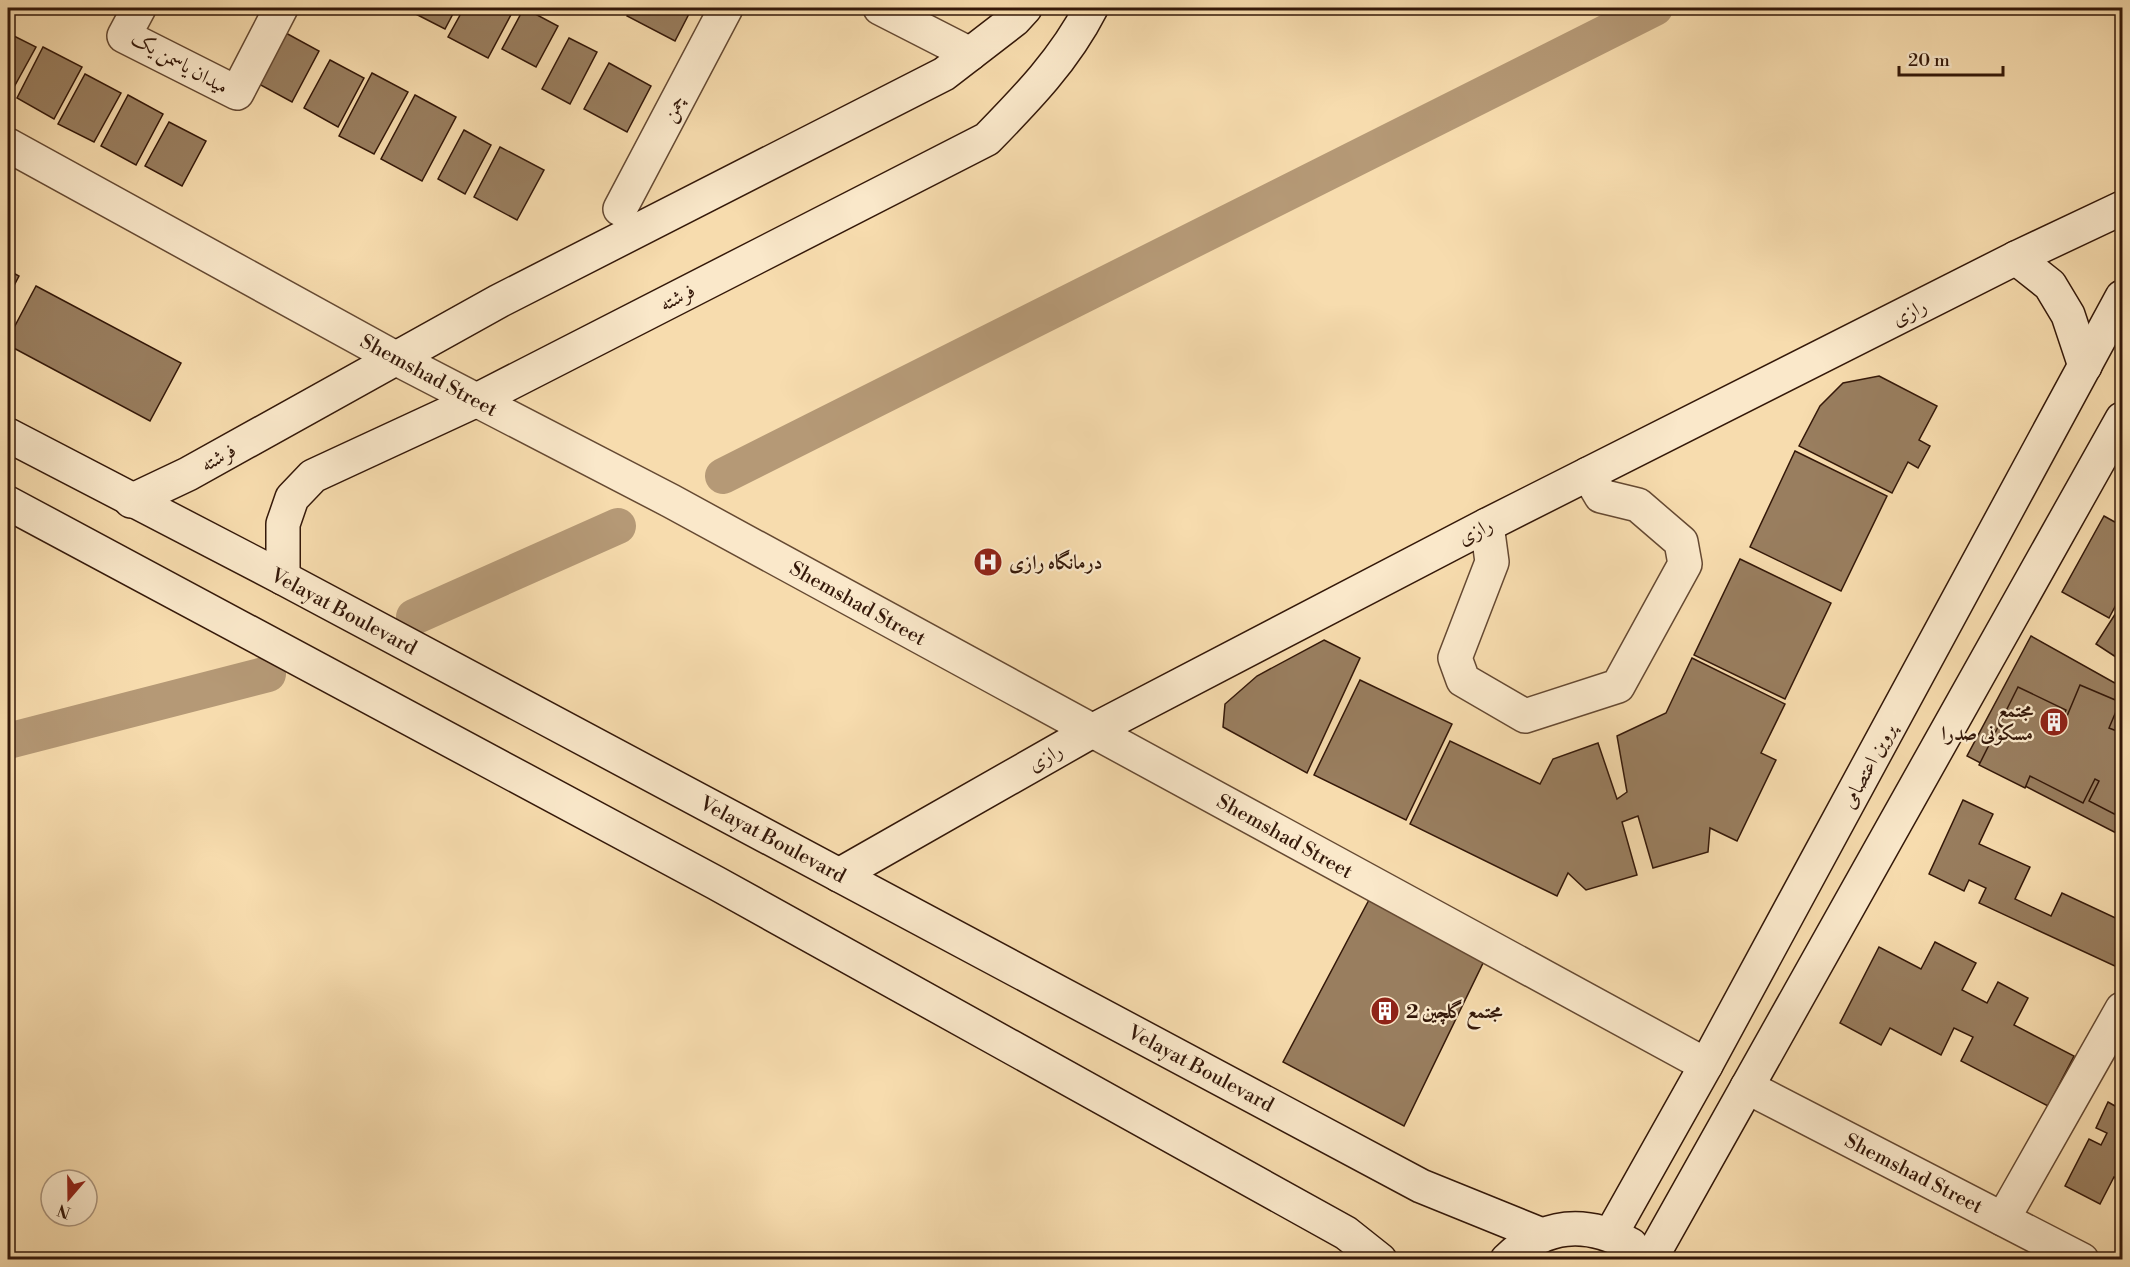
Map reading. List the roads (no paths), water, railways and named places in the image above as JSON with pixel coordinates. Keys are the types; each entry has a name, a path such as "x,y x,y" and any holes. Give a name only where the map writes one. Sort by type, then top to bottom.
{"street":[{"name":"میدان یاسمن یک","path":"139,8 124,36 237,93 281,8"},
{"name":"چمن","path":"620,209 726,8"},
{"path":"880,8 970,54"},
{"name":"فرشته","path":"131,501 188,474 499,301 944,74 1014,20 1025,8"},
{"name":"فرشته","path":"283,578 283,524 292,498 313,476 476,401 987,139 1042,82 1079,31 1091,8"},
{"name":"Shemshad Street","path":"8,144 397,359 671,501 1706,1065"},
{"name":"رازی","path":"838,875 1092,731 1487,525 2016,258 2122,208"},
{"path":"2016,258 2050,285 2068,315 2085,366"},
{"name":"پروین اعتصامی","path":"1611,1234 1706,1065 2121,302"},
{"path":"1507,1260 1523,1244 1542,1234 1565,1229 1589,1228 1611,1234 1632,1245 1649,1260 2122,419"},
{"name":"Velayat Boulevard","path":"8,435 131,501 283,578 1421,1186 1542,1234"},
{"path":"1487,525 1492,562 1455,658 1463,680 1525,716 1618,686 1685,564 1681,542 1638,505 1601,496 1588,474"},
{"path":"8,503 716,883 1346,1233 1380,1260"},
{"path":"2003,1219 2122,1009"},
{"name":"Shemshad Street","path":"1747,1087 2082,1260"}],"waterway":[{"path":"723,476 1655,8"},
{"path":"414,617 618,526"},
{"path":"8,741 268,674"}],"place":[{"name":"درمانگاه رازی","path":"988,562"},
{"name":"مجتمع مسکونی صدرا","path":"2054,722"},
{"name":"مجتمع گلچین 2","path":"1385,1011"}]}
